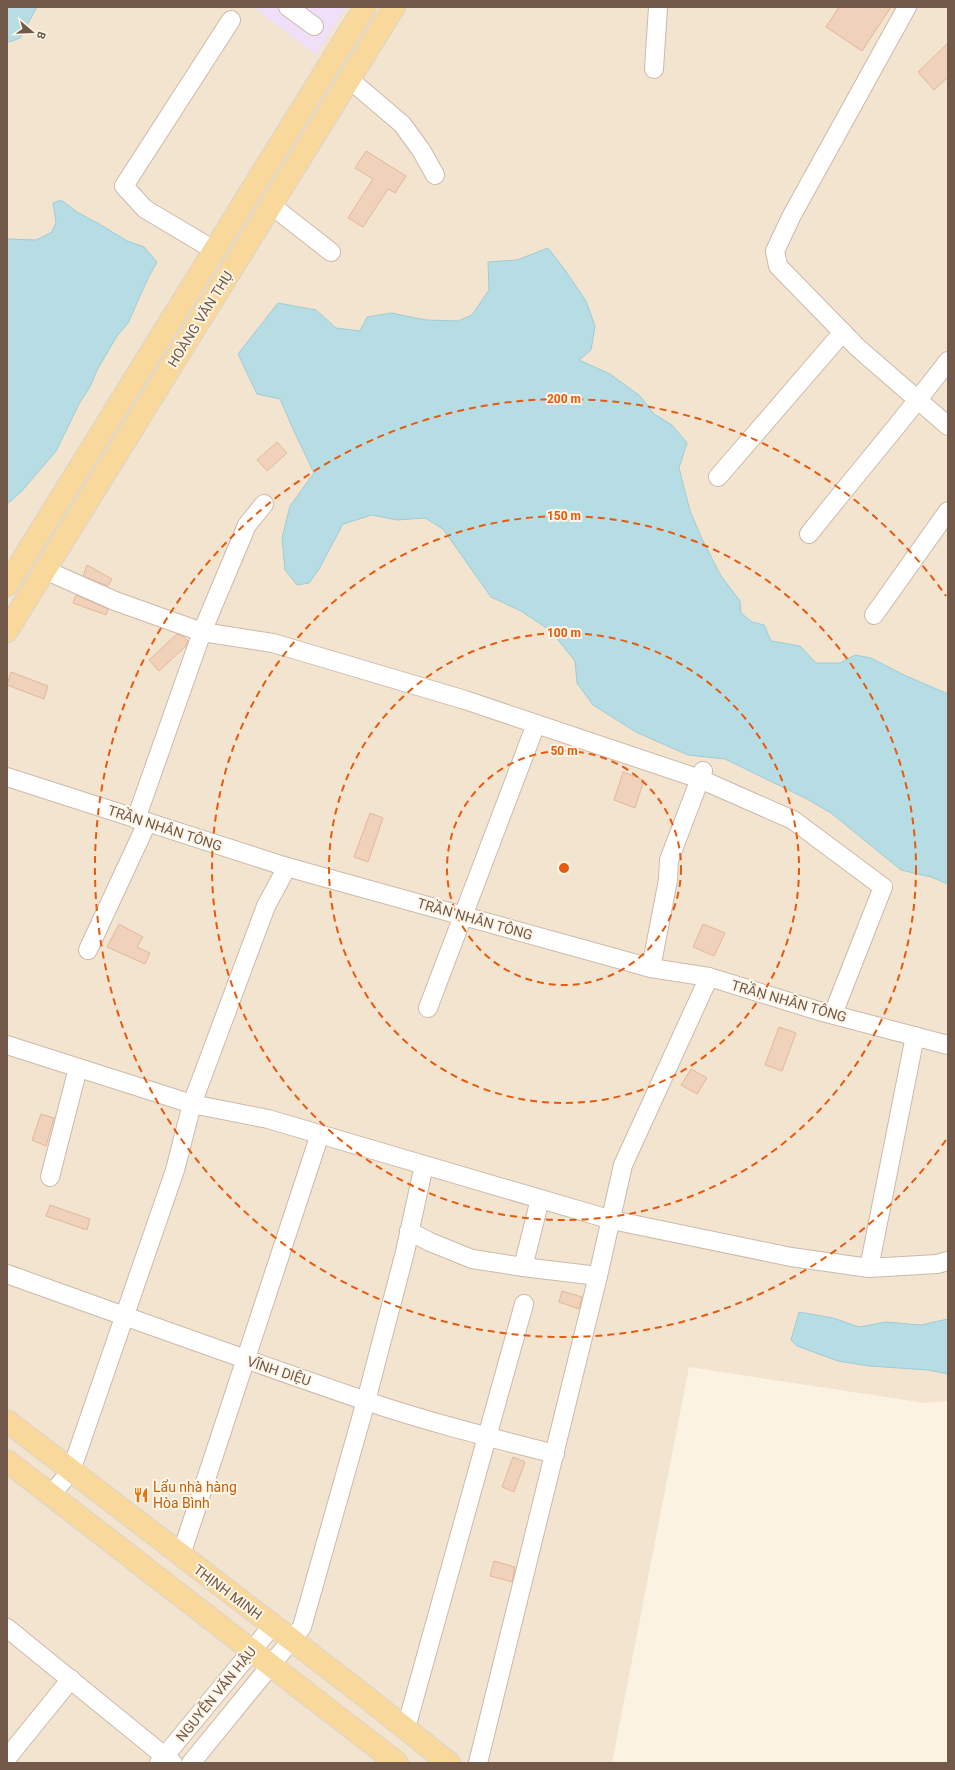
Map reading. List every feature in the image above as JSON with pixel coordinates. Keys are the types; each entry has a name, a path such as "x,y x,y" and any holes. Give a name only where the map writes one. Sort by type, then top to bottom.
{"main road":[{"name":"HOÀNG VĂN THỤ","path":"7,585 365,7"},
{"name":"HOÀNG VĂN THỤ","path":"7,631 394,7"},
{"path":"97,440 117,453"},
{"name":"THỊNH MINH","path":"7,1421 273,1625 449,1763"},
{"path":"7,1461 50,1496 397,1763"}],"street":[{"path":"288,7 314,26"},
{"path":"654,69 658,7"},
{"path":"907,7 792,215 775,251 778,266 858,348 948,426"},
{"path":"214,250 145,209 124,186 231,20"},
{"path":"349,78 402,124 422,150 435,175"},
{"path":"270,205 331,252"},
{"path":"718,477 843,332"},
{"path":"809,534 948,361"},
{"path":"88,950 142,821 202,632 247,525 264,504"},
{"path":"874,615 948,511"},
{"path":"45,570 115,601 202,632 273,643 465,700 536,724 702,775 793,820 883,886 833,1014"},
{"path":"428,1008 462,915 536,724"},
{"path":"651,968 668,880 668,860 702,775"},
{"name":"TRẦN NHÂN TÔNG","path":"7,777 287,867 651,968 709,977 833,1014 948,1045"},
{"path":"50,1496 71,1471 175,1170 192,1104 266,906 287,867"},
{"path":"478,1763 612,1220 623,1165 709,977"},
{"path":"869,1268 915,1036"},
{"path":"7,1045 192,1104 268,1119 612,1220 791,1257 869,1268 937,1264 948,1261"},
{"path":"50,1177 78,1068"},
{"path":"181,1555 320,1134"},
{"name":"NGUYỄN VĂN HẬU","path":"191,1763 302,1627 366,1401 404,1252 424,1165"},
{"path":"523,1267 540,1199"},
{"path":"409,1231 430,1242 472,1259 598,1276"},
{"name":"VĨNH DIỆU","path":"7,1274 245,1360 366,1401 555,1454"},
{"path":"406,1728 524,1304"},
{"name":"NGUYỄN VĂN HẬU","path":"166,1761 251,1651 273,1625"},
{"path":"7,1628 71,1679 166,1761"},
{"path":"7,1758 71,1679"}],"shaded area":[{"path":"7,7 948,7 948,1401 925,1403 689,1367 612,1763 7,1763"},
{"path":"253,7 346,7 316,55"}],"water":[{"path":"7,7 37,7 20,38 9,42 7,41"},
{"path":"61,200 77,212 127,241 144,247 157,262 148,278 128,323 117,336 97,370 90,387 80,402 56,451 21,492 7,504 7,239 36,240 52,232 56,222 53,203"},
{"path":"548,248 586,301 595,326 591,350 579,360 610,374 640,396 654,414 672,425 687,443 679,468 690,511 702,539 721,576 740,601 741,613 752,622 764,625 771,641 800,646 816,663 840,663 855,655 871,658 904,675 948,694 948,884 931,877 901,870 831,813 807,799 725,759 688,755 636,732 593,705 577,683 575,661 551,631 521,611 491,597 443,529 425,518 397,520 372,515 343,524 319,569 309,583 297,585 285,570 282,538 290,506 314,473 280,399 257,394 238,354 278,303 316,310 336,328 360,331 367,317 391,313 426,320 458,321 472,315 489,290 488,262 517,260"},
{"path":"799,1312 833,1318 859,1327 886,1322 921,1325 948,1319 948,1374 928,1370 869,1366 838,1361 797,1346 791,1340"}],"building":[{"path":"839,7 891,7 862,51 826,27"},
{"path":"948,43 948,77 934,90 918,72"},
{"path":"366,151 406,176 395,193 388,189 363,227 348,218 373,179 355,168"},
{"path":"277,442 287,453 267,471 257,460"},
{"path":"87,565 112,579 108,586 83,576"},
{"path":"76,595 108,609 106,615 73,603"},
{"path":"177,634 184,637 188,641 186,646 159,671 149,660"},
{"path":"11,672 48,686 44,699 7,685"},
{"path":"623,772 644,780 635,808 614,800"},
{"path":"370,813 383,818 368,862 354,857"},
{"path":"119,924 143,937 137,947 150,953 145,964 107,947"},
{"path":"703,924 725,933 714,956 693,947"},
{"path":"779,1027 796,1033 782,1071 765,1065"},
{"path":"691,1069 707,1078 697,1094 681,1085"},
{"path":"41,1114 54,1118 46,1146 32,1140"},
{"path":"50,1205 90,1219 87,1230 46,1216"},
{"path":"562,1291 582,1297 579,1309 559,1302"},
{"path":"513,1457 525,1462 514,1492 502,1487"},
{"path":"494,1561 515,1567 512,1582 490,1576"}],"place":[{"name":"Lẩu nhà hàng Hòa Bình","path":"141,1495"}]}
